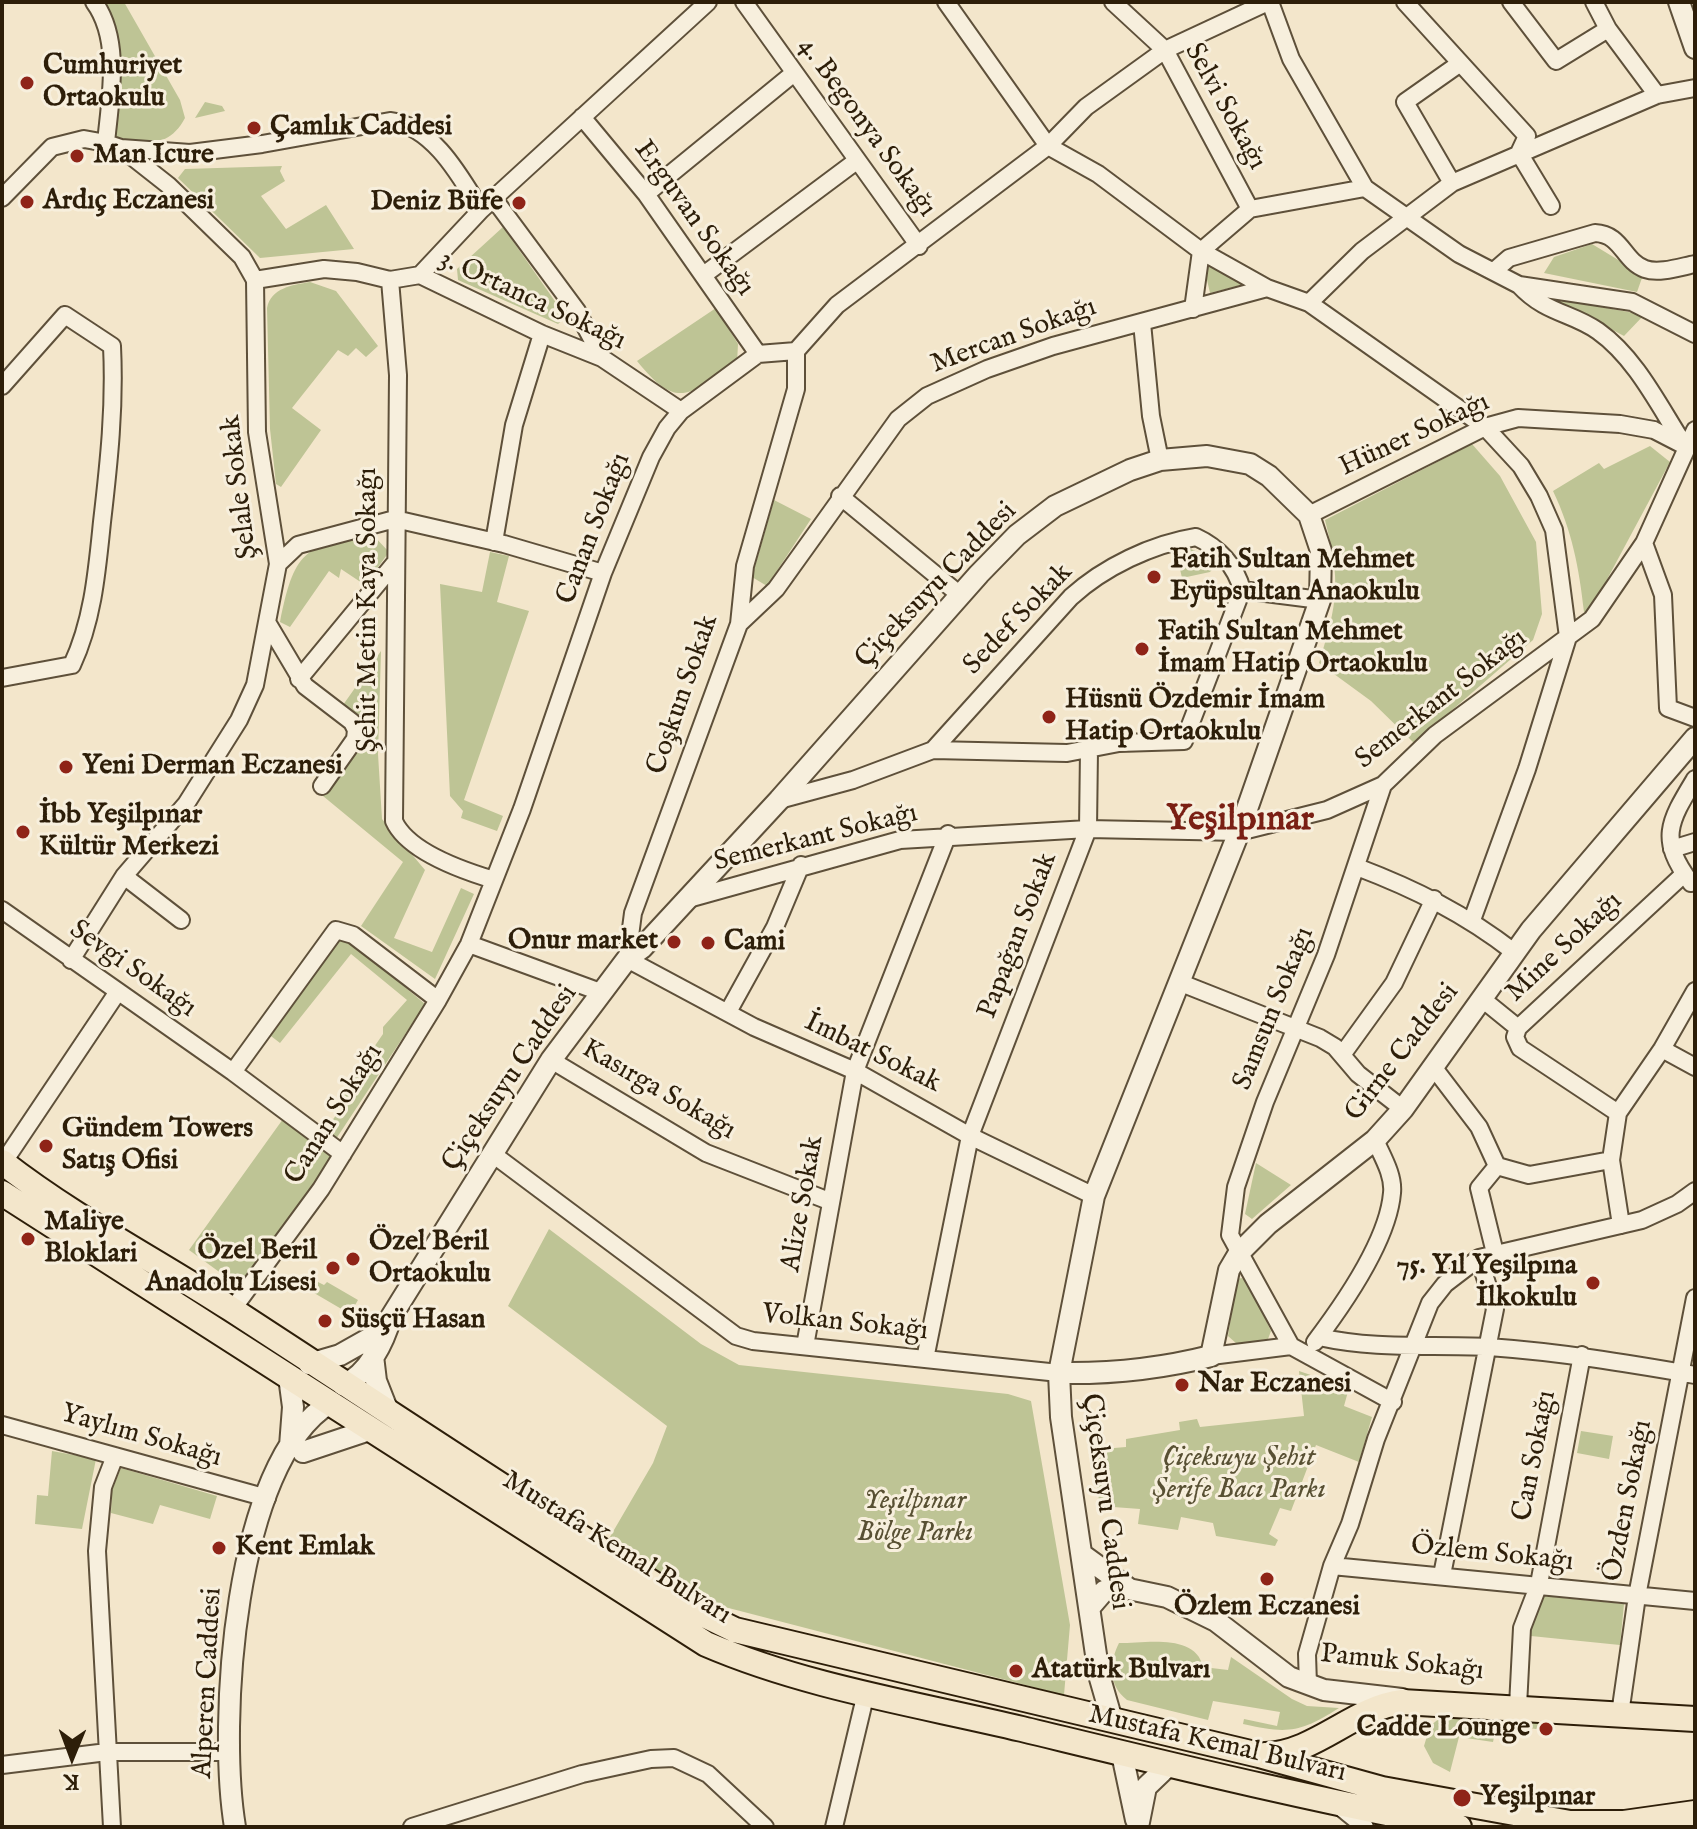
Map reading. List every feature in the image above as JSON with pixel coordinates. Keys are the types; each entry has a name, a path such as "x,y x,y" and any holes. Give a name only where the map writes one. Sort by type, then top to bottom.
{"main road":[{"name":"Mustafa Kemal Bulvarı","path":"2,1162 48,1196 232,1310 309,1364 337,1394"},
{"path":"2,1176 22,1188 48,1196"},
{"name":"Mustafa Kemal Bulvarı","path":"2,1193 289,1377 337,1394 720,1624 811,1651 1259,1755 1382,1789 1570,1823 1678,1822 1695,1813"},
{"path":"165,1299 184,1302 217,1317 232,1310"},
{"name":"Mustafa Kemal Bulvarı","path":"381,1422 559,1553 706,1644 745,1660 866,1693 1335,1803 1390,1821 1459,1827"},
{"name":"Mustafa Kemal Bulvarı","path":"1259,1755 1295,1749 1388,1704 1422,1701"},
{"name":"Pamuk Sokağı","path":"1422,1701 1695,1719"},
{"path":"1112,1720 1122,1754"}],"street":[{"path":"94,2 108,31 114,145 212,227 242,257 255,280"},
{"path":"420,275 481,210 708,2"},
{"name":"4. Begonya Sokağı","path":"744,2 855,162 919,246"},
{"path":"946,2 1048,146 1098,174 1201,251 1267,288 1309,303 1485,427 1521,466 1554,530 1568,637 1527,769 1472,920"},
{"name":"Selvi Sokağı","path":"1113,2 1165,50 1250,209"},
{"path":"758,354 796,351 837,305 1048,146 1086,107 1165,50 1269,2 1291,59 1365,188 1459,254 1519,285 1533,300 1597,330 1631,363 1685,446"},
{"path":"1405,2 1527,136 1519,153"},
{"path":"1511,2 1556,61 1608,29"},
{"path":"1594,2 1608,29 1657,95"},
{"path":"1679,2 1695,48"},
{"path":"1452,183 1405,102 1459,64"},
{"path":"646,194 794,73"},
{"path":"1309,303 1362,251 1452,183 1657,95 1695,88"},
{"name":"Erguvan Sokağı","path":"582,117 646,194 705,274 758,354"},
{"path":"2,198 52,147 84,139 190,153 262,144 390,121 407,123 429,139 481,210"},
{"path":"1519,153 1551,206"},
{"path":"705,274 855,162"},
{"path":"1193,309 1201,251 1250,209 1365,188"},
{"path":"494,199 577,311 602,358"},
{"path":"1494,271 1509,258 1595,233 1606,233 1617,240 1639,266 1647,270 1695,264"},
{"name":"3. Ortanca Sokağı","path":"255,280 324,269 357,272 390,280 420,275 542,334 602,358 681,411"},
{"name":"Şelale Sokak","path":"71,960 124,876 186,804 239,720 255,685 278,564 257,432 255,280"},
{"name":"Şehit Metin Kaya Sokağı","path":"390,280 398,375 394,821 404,835 444,863 494,880"},
{"path":"1519,285 1632,302 1695,334"},
{"name":"Mercan Sokağı","path":"739,624 776,589 898,419 927,396 1053,346 1267,288"},
{"path":"2,386 65,315 112,346 115,410 94,596 83,642 72,665 2,678"},
{"path":"1142,323 1151,416 1160,460"},
{"path":"494,542 514,425 542,334"},
{"name":"Coşkun Sokak","path":"627,959 633,913 739,624 745,566 796,389 796,351"},
{"name":"Canan Sokağı","path":"232,1310 343,1154 469,944 603,573 651,457 667,428 681,411 758,354"},
{"name":"Hüner Sokağı","path":"1309,515 1485,427 1518,418 1620,424 1654,430 1685,446"},
{"name":"Semerkant Sokağı","path":"683,900 900,840 948,834 1088,829 1239,832 1327,810 1383,785 1435,735 1592,619 1644,543 1685,446 1695,430"},
{"name":"Çiçeksuyu Caddesi","path":"337,1394 373,1346 551,1060 627,959 642,948 683,900 779,800 1017,535 1055,506 1105,481 1160,460 1207,456 1250,464 1269,476 1309,515 1321,551 1320,600 1239,832 1094,1196 1059,1373 1061,1417 1084,1556 1099,1675 1112,1720"},
{"path":"840,496 960,595"},
{"path":"278,564 298,545 395,519 494,542 603,573"},
{"name":"Sedef Sokak","path":"779,800 853,780 933,750 1023,754 1089,750 1119,743 1184,741 1242,590 1231,565 1209,543 1196,537 1156,548 1121,563 1087,583 933,750"},
{"path":"1644,543 1663,595 1668,708 1695,718"},
{"path":"299,679 394,564"},
{"path":"1242,590 1320,600"},
{"path":"267,622 299,679 352,722 356,730 355,739 322,786"},
{"name":"Girne Caddesi","path":"1211,1356 1229,1270 1239,1253 1268,1224 1375,1140 1403,1109 1514,952 1695,738"},
{"name":"Papağan Sokak","path":"925,1359 970,1136 1088,829 1089,750"},
{"path":"1691,884 1668,840 1670,823 1695,779"},
{"name":"Samsun Sokağı","path":"1299,1349 1230,1235 1236,1187 1265,1102 1297,1029 1357,867 1383,785"},
{"name":"Alize Sokak","path":"805,1346 855,1071 948,834"},
{"path":"1672,849 1695,842"},
{"path":"728,1012 775,927 801,865"},
{"path":"1357,867 1434,899 1472,920 1514,952"},
{"path":"124,876 181,920"},
{"name":"Mine Sokağı","path":"1481,998 1518,1028 1691,884"},
{"path":"1342,1055 1394,983 1434,899"},
{"name":"Sevgi Sokağı","path":"2,910 233,1072 343,1154"},
{"path":"233,1072 336,930 353,935 438,1000"},
{"path":"469,944 603,993"},
{"name":"İmbat Sokak","path":"627,959 728,1012 855,1071 970,1136 1094,1196"},
{"path":"1181,983 1335,1047 1358,1074 1403,1109"},
{"path":"1621,1225 1611,1160 1618,1113 1662,1049 1695,991"},
{"path":"2,1162 117,993"},
{"path":"1518,1028 1515,1037 1520,1048 1618,1113"},
{"path":"1662,1049 1695,1067"},
{"name":"Kasırga Sokağı","path":"551,1060 706,1153 829,1201"},
{"path":"1434,1068 1479,1127 1497,1166 1529,1175 1611,1160"},
{"path":"1059,1373 1107,1374 1164,1368 1211,1356 1299,1349 1319,1337 1367,1263 1388,1210 1393,1191 1388,1169 1375,1140"},
{"name":"Volkan Sokağı","path":"494,1155 736,1336 1059,1373"},
{"path":"1495,1253 1479,1188 1497,1166"},
{"path":"1308,1685 1307,1654 1332,1566 1350,1524 1376,1439 1430,1303 1445,1284 1479,1258 1621,1225 1677,1204 1695,1191"},
{"path":"1677,1204 1695,1213"},
{"path":"1442,1575 1495,1309 1479,1258"},
{"name":"Özden Sokağı","path":"1620,1714 1637,1596 1687,1374 1695,1298"},
{"path":"1319,1337 1374,1347 1487,1347 1582,1355 1687,1374"},
{"path":"289,1377 297,1451 381,1422 373,1346 309,1364"},
{"path":"1299,1349 1329,1369 1393,1402"},
{"name":"Can Sokağı","path":"1518,1706 1522,1628 1539,1584 1582,1355"},
{"name":"Alperen Caddesi","path":"235,1827 228,1752 238,1597 267,1498 297,1451 323,1423 337,1394"},
{"name":"Yaylım Sokağı","path":"2,1425 267,1498"},
{"path":"112,1827 97,1551 103,1487 115,1456"},
{"name":"Pamuk Sokağı","path":"1084,1556 1128,1588 1167,1597 1202,1612 1275,1668 1308,1685 1422,1701"},
{"name":"Özlem Sokağı","path":"1332,1566 1695,1601"},
{"path":"1091,1606 1104,1591 1128,1588"},
{"path":"1275,1668 1307,1654"},
{"path":"1064,1708 1085,1700 1099,1675"},
{"path":"834,1827 866,1693"},
{"path":"2,1765 107,1752 228,1752"},
{"path":"1122,1754 1127,1793 1137,1826"},
{"path":"412,1827 465,1819 582,1774 651,1759 674,1758 708,1774 765,1827"},
{"path":"1137,1826 1146,1787 1170,1764"},
{"path":"1335,1803 1365,1827"}],"green space":[{"path":"100,2 124,2 180,100 185,118 172,135 156,142 117,142 111,130 119,43"},
{"path":"205,102 222,106 225,111 195,118"},
{"path":"282,166 280,171 285,181 261,196 286,229 326,205 354,249 260,258 178,178 185,169"},
{"path":"503,227 566,317 558,324 458,280 457,269"},
{"path":"1592,244 1643,275 1637,292 1544,273 1554,257"},
{"path":"1207,262 1245,284 1210,293 1204,267"},
{"path":"310,282 336,291 378,346 366,357 356,348 348,356 338,350 292,408 321,430 281,487 276,484 270,429 267,308 278,292"},
{"path":"1549,297 1644,315 1624,336 1579,312 1553,304"},
{"path":"716,308 738,344 737,363 685,393 664,387 637,361"},
{"path":"1472,444 1500,476 1536,542 1542,614 1533,640 1414,743 1371,701 1319,663 1335,592 1333,560 1325,520"},
{"path":"1650,446 1670,462 1589,613 1584,612 1574,550 1553,491 1599,463 1604,469"},
{"path":"774,500 811,519 767,586 752,577"},
{"path":"372,534 389,552 365,585 341,569 339,578 329,571 290,627 280,622 291,581 305,556 330,542"},
{"path":"1186,547 1205,555 1214,567 1210,572 1182,578 1176,551"},
{"path":"490,552 509,556 497,602 529,611 464,800 503,816 497,831 461,818 463,811 450,796 440,584 482,592"},
{"path":"381,651 378,754 382,819 425,870 394,938 432,952 461,888 474,894 435,979 361,926 403,862 323,796 370,726 343,705"},
{"path":"333,938 348,939 425,1004 336,1139 323,1132 345,1104 339,1098 383,1034 383,1027 407,1000 351,954 280,1043 267,1033"},
{"path":"283,1119 334,1155 240,1287 189,1250"},
{"path":"1256,1163 1291,1185 1252,1219 1245,1214"},
{"name":"Yeşilpınar Bölge Parkı","path":"549,1229 701,1344 739,1365 1008,1394 1031,1401 1070,1625 1064,1695 717,1605 607,1542 653,1463 667,1426 508,1306"},
{"path":"1237,1279 1246,1280 1271,1331 1268,1339 1237,1344 1228,1336"},
{"path":"318,1282 324,1285 327,1282 358,1300 350,1314 309,1290"},
{"name":"Çiçeksuyu Şehit Şerife Bacı Parkı","path":"1299,1371 1349,1388 1344,1406 1372,1417 1359,1462 1316,1445 1291,1511 1280,1508 1269,1534 1278,1540 1275,1546 1216,1536 1213,1523 1181,1517 1178,1530 1138,1524 1140,1509 1100,1506 1091,1450 1126,1447 1126,1439 1180,1430 1179,1422 1197,1419 1200,1427 1304,1416"},
{"path":"1581,1431 1613,1436 1609,1459 1577,1453"},
{"path":"52,1451 96,1459 82,1529 35,1524 37,1495 48,1496"},
{"path":"121,1468 217,1496 210,1519 160,1505 153,1524 111,1513 112,1490"},
{"path":"1544,1596 1624,1604 1620,1645 1531,1636 1534,1605"},
{"path":"1119,1643 1180,1644 1198,1656 1203,1667 1228,1670 1231,1657 1292,1699 1307,1706 1339,1708 1303,1727 1282,1730 1243,1724 1244,1719 1277,1726 1280,1712 1213,1701 1208,1720 1127,1700 1113,1681 1113,1658"},
{"path":"1446,1713 1544,1720 1543,1730 1529,1728 1527,1737 1495,1732 1493,1742 1459,1737 1450,1772 1433,1763 1424,1746 1430,1726"}],"place":[{"name":"Cumhuriyet Ortaokulu","path":"27,83"},
{"name":"Çamlık Caddesi","path":"254,128"},
{"name":"Man Icure","path":"77,156"},
{"name":"Ardıç Eczanesi","path":"27,202"},
{"name":"Deniz Büfe","path":"519,203"},
{"name":"Fatih Sultan Mehmet Eyüpsultan Anaokulu","path":"1154,577"},
{"name":"Fatih Sultan Mehmet İmam Hatip Ortaokulu","path":"1142,649"},
{"name":"Hüsnü Özdemir İmam Hatip Ortaokulu","path":"1049,717"},
{"name":"Yeni Derman Eczanesi","path":"66,767"},
{"name":"İbb Yeşilpınar Kültür Merkezi","path":"23,832"},
{"name":"Onur market","path":"674,942"},
{"name":"Cami","path":"708,943"},
{"name":"Gündem Towers Satış Ofisi","path":"46,1146"},
{"name":"Maliye Bloklari","path":"28,1239"},
{"name":"Özel Beril Ortaokulu","path":"353,1259"},
{"name":"Özel Beril Anadolu Lisesi","path":"333,1268"},
{"name":"75. Yıl Yeşilpına İlkokulu","path":"1593,1283"},
{"name":"Süsçü Hasan","path":"325,1321"},
{"name":"Nar Eczanesi","path":"1182,1385"},
{"name":"Kent Emlak","path":"219,1548"},
{"name":"Özlem Eczanesi","path":"1267,1579"},
{"name":"Atatürk Bulvarı","path":"1016,1671"},
{"name":"Cadde Lounge","path":"1546,1729"},
{"name":"Yeşilpınar","path":"1462,1798"}],"district":[{"name":"Yeşilpınar","path":"1240,822"}]}
